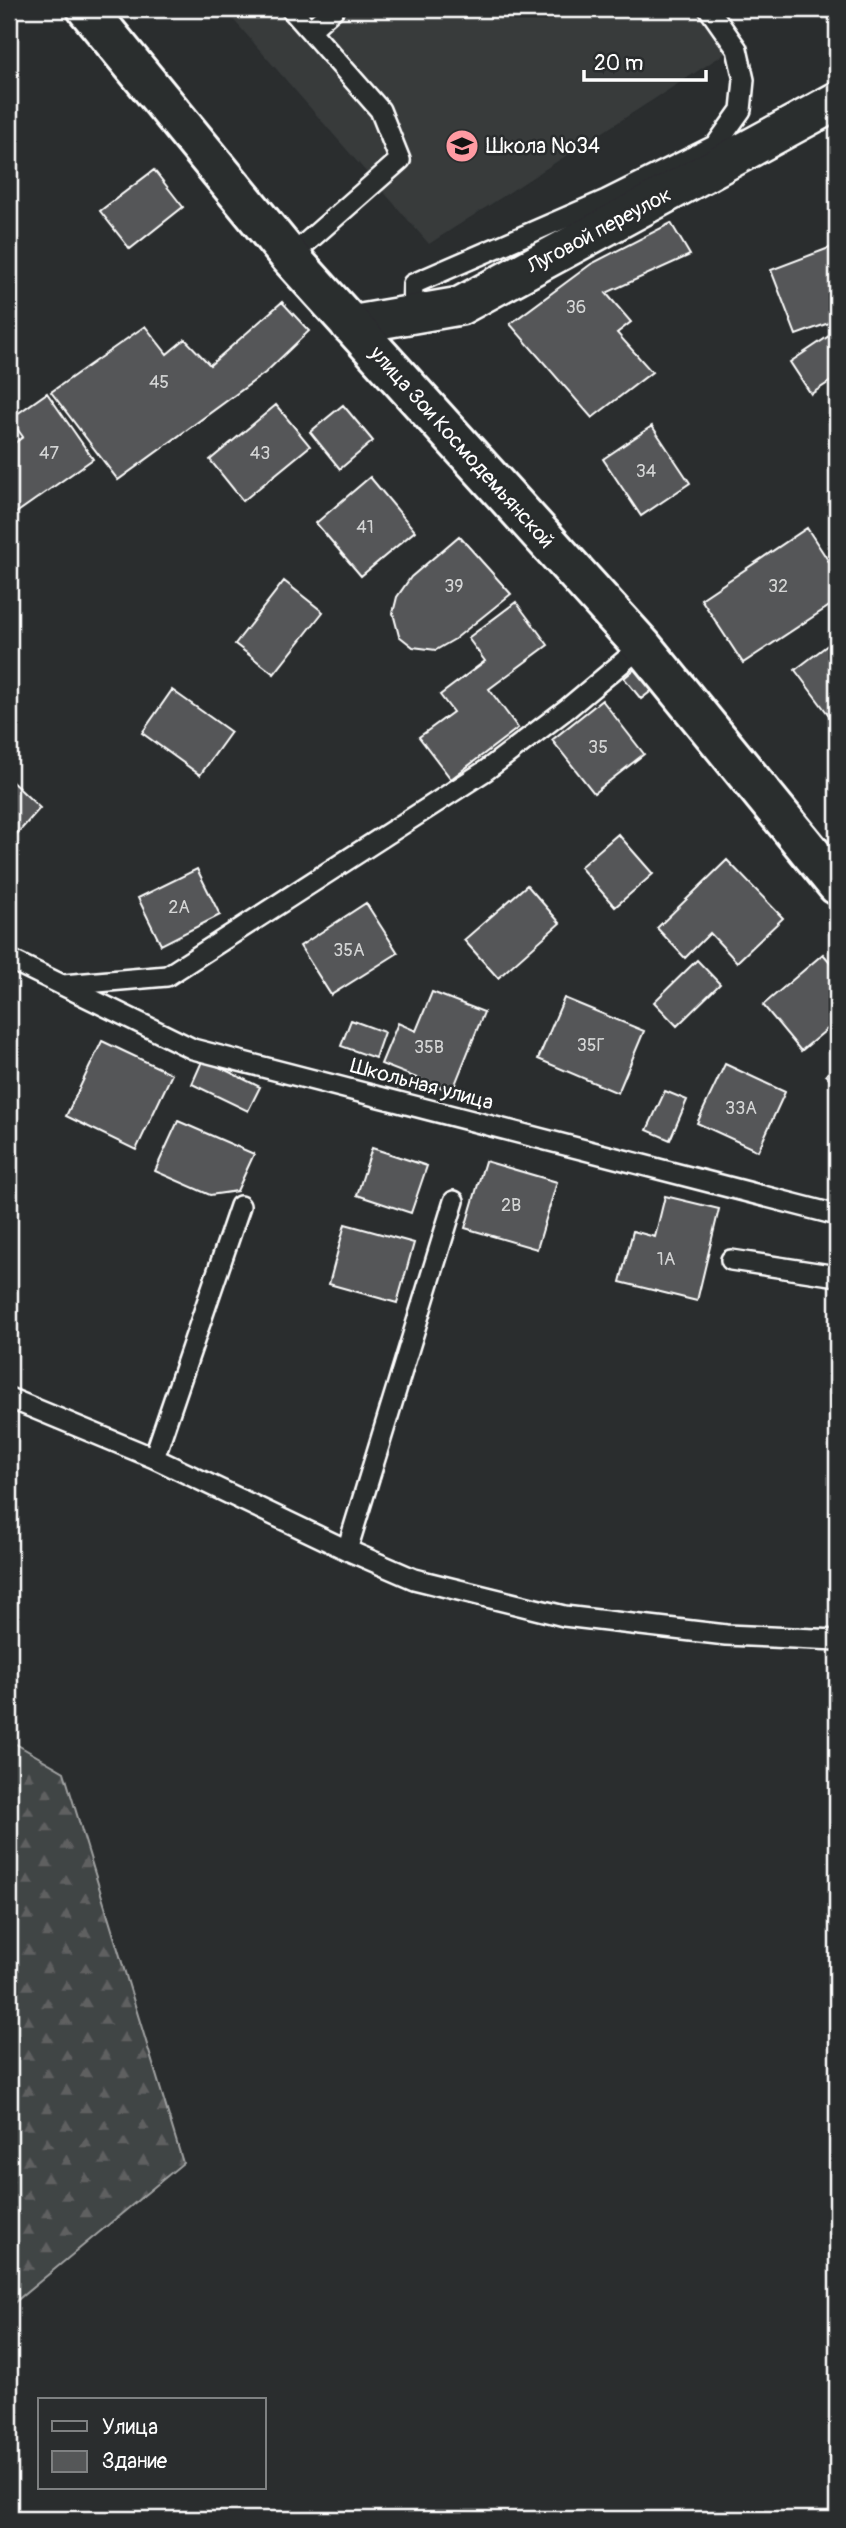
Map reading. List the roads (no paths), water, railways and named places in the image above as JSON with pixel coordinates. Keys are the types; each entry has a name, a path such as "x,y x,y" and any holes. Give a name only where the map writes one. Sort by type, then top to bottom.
{"street":[{"name":"улица Зои Космодемьянской","path":"87,9 290,257 642,646 837,885"},
{"name":"Луговой переулок","path":"350,325 460,306 837,102"}],"lane":[{"path":"290,257 400,160 380,110 291,9"},
{"path":"310,30 334,9"},
{"path":"412,314 413,284 606,200 716,145 741,110 744,80 737,49 709,9"},
{"path":"63,985 167,976 485,771 568,708 642,646"},
{"name":"Школьная улица","path":"9,959 193,1049 837,1215"},
{"path":"346,1550 454,1201"},
{"path":"154,1458 240,1206"},
{"path":"731,1260 837,1276"},
{"path":"9,1398 154,1458 346,1550 414,1579 564,1616 726,1635 837,1640"}],"place":[{"name":"Школа №34","path":"462,146"}]}
